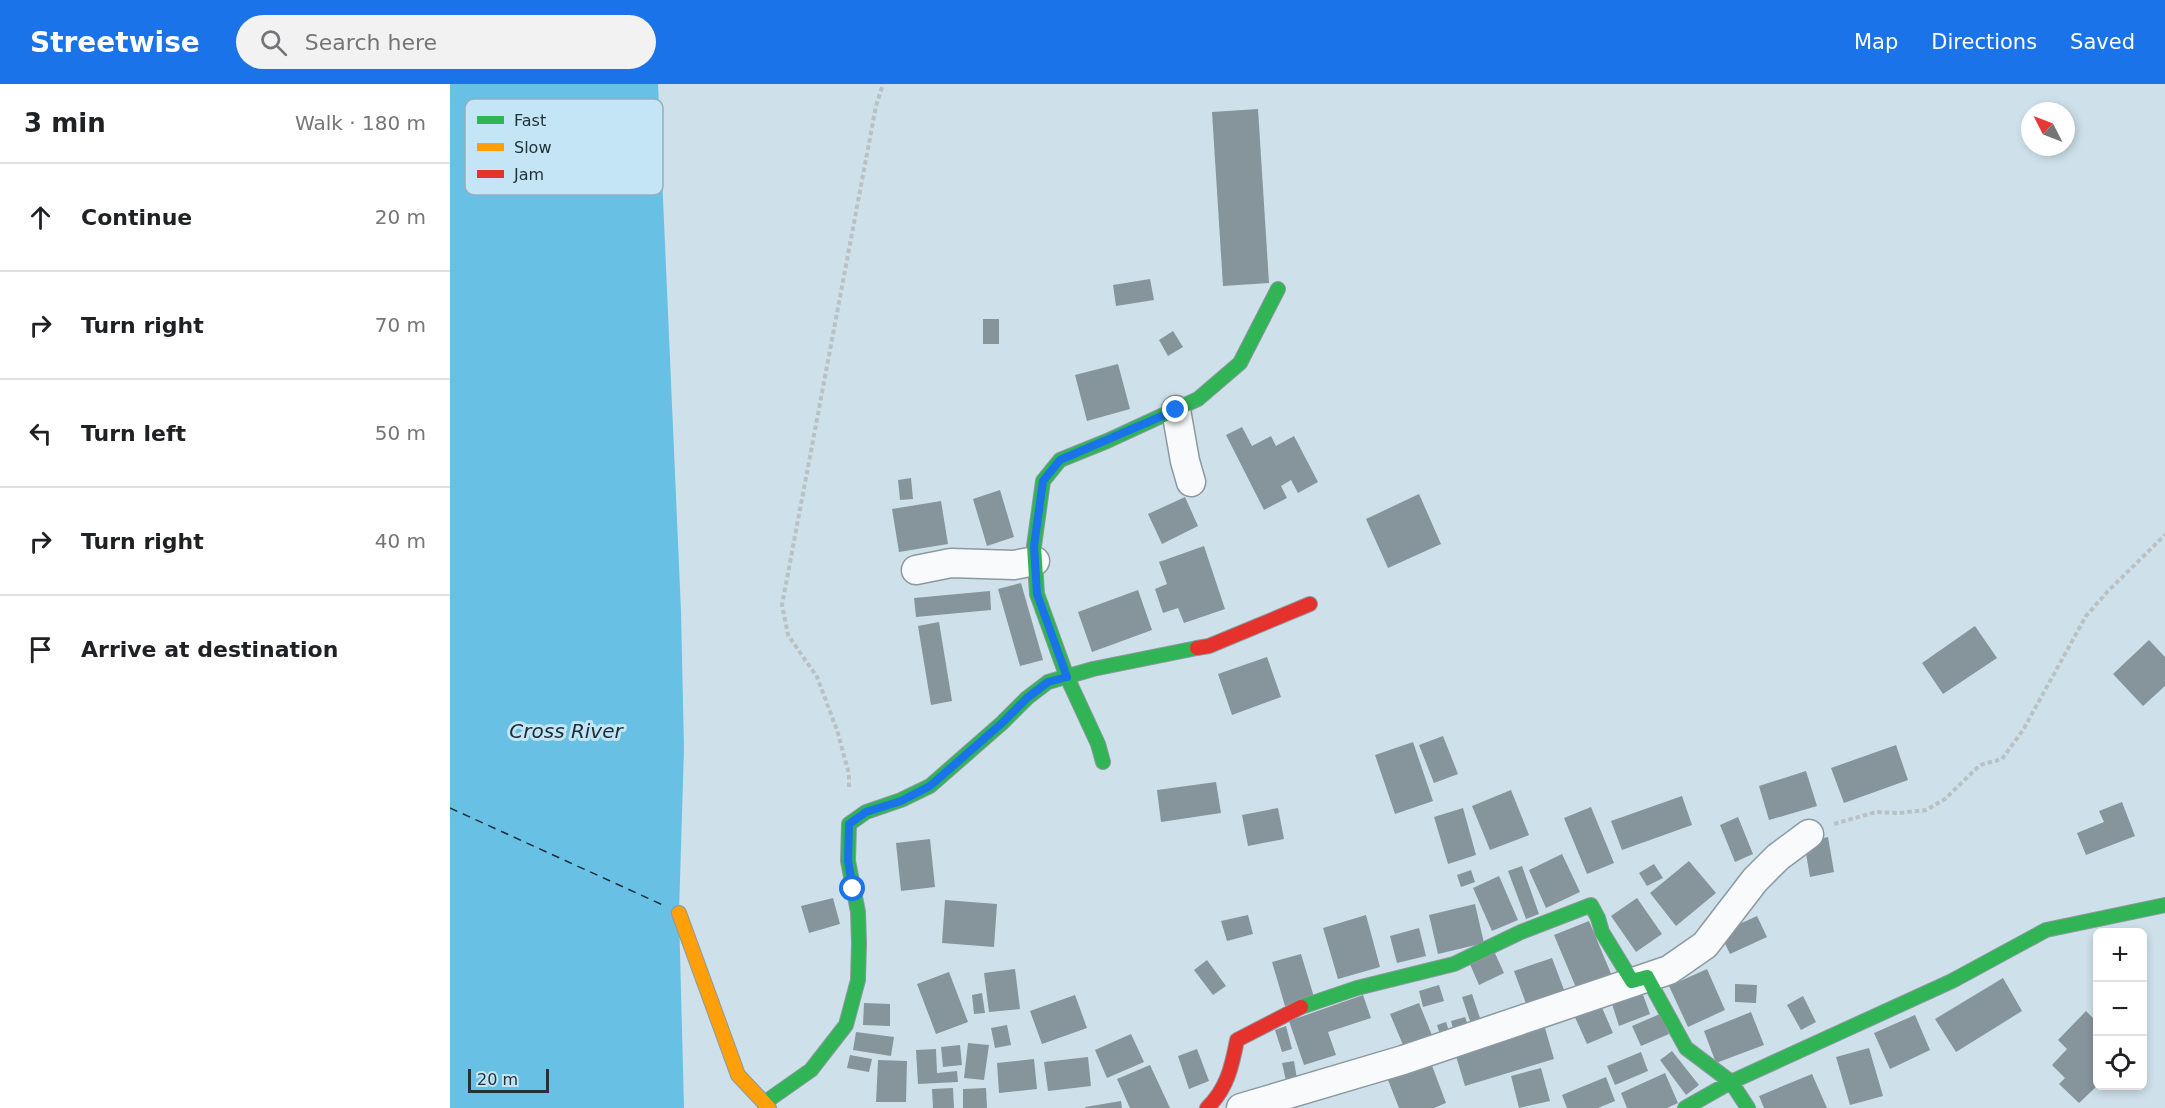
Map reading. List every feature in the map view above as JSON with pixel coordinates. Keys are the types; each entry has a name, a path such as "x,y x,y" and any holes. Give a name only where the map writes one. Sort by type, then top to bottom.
{"street":[{"path":"1103,762 1098,744 1067,677 1037,594 1034,546 1043,481 1060,460 1198,399 1240,363 1278,289"},
{"path":"1176,410 1191,482"},
{"path":"916,570 951,563 1014,565 1035,561"},
{"path":"679,913 738,1075 766,1106 811,1070 846,1025 858,980 859,943 858,912 848,861 849,824 866,812 901,801 930,786 1027,698 1048,682 1093,669 1209,646 1310,604"},
{"path":"1221,1107 1403,1060 1669,970 1705,945 1755,880 1778,857 1809,834"},
{"path":"1221,1107 1237,1040 1291,1011 1357,988 1454,964 1521,932 1591,905 1602,932 1632,981 1647,977"},
{"path":"1685,1108 1731,1082 1952,981 2046,930 2165,905"},
{"path":"1647,977 1686,1048 1731,1082 1748,1108"}],"path":[{"path":"849,824 849,774 837,730 817,677 788,635 782,605 882,84"},
{"path":"1809,834 1848,819 1876,812 1899,813 1926,810 1945,799 1980,765 2002,759 2023,730 2086,616 2165,535"}],"water":[{"name":"Cross River","path":"450,84 658,84 659,99 465,99 465,195 663,195 681,611 684,748 679,913 684,1108 450,1108"}],"building":[{"path":"1258,109 1269,283 1223,286 1212,112"},
{"path":"1150,279 1154,300 1116,306 1113,285"},
{"path":"983,319 999,319 999,344 983,344"},
{"path":"1173,331 1183,347 1168,356 1159,340"},
{"path":"1118,364 1130,409 1087,421 1075,375"},
{"path":"1242,427 1252,446 1271,436 1276,446 1294,436 1318,482 1298,493 1291,480 1281,486 1287,498 1264,510 1226,435"},
{"path":"911,478 913,499 900,500 898,480"},
{"path":"1000,490 1014,537 987,546 973,499"},
{"path":"1419,494 1441,544 1388,568 1366,519"},
{"path":"1185,497 1198,526 1162,544 1148,514"},
{"path":"941,501 948,544 899,552 892,509"},
{"path":"1204,546 1225,609 1184,623 1178,608 1163,613 1155,589 1167,584 1159,562"},
{"path":"1021,583 1043,660 1020,666 998,589"},
{"path":"1138,590 1152,630 1092,652 1078,612"},
{"path":"990,591 991,610 916,617 914,598"},
{"path":"939,622 952,701 931,705 918,626"},
{"path":"1975,626 1997,658 1943,694 1922,663"},
{"path":"2149,640 2165,657 2165,686 2143,706 2113,674"},
{"path":"1267,657 1281,697 1232,715 1218,674"},
{"path":"1443,736 1458,774 1434,783 1419,745"},
{"path":"1413,742 1433,801 1395,814 1375,755"},
{"path":"1896,745 1908,780 1844,803 1831,768"},
{"path":"1806,771 1817,806 1769,820 1759,786"},
{"path":"1216,782 1221,813 1161,822 1157,790"},
{"path":"1511,790 1529,835 1490,850 1472,806"},
{"path":"1682,796 1692,825 1622,850 1611,821"},
{"path":"2122,802 2135,836 2086,855 2077,833 2104,822 2099,811"},
{"path":"1591,807 1614,863 1587,874 1564,818"},
{"path":"1278,808 1284,839 1248,846 1242,815"},
{"path":"1463,808 1476,855 1448,864 1434,817"},
{"path":"1738,817 1753,854 1735,862 1720,825"},
{"path":"1828,837 1834,872 1810,877 1804,842"},
{"path":"930,839 935,887 901,891 896,843"},
{"path":"1562,854 1580,892 1546,908 1529,870"},
{"path":"1689,861 1716,893 1676,926 1650,893"},
{"path":"1654,864 1663,878 1647,886 1639,873"},
{"path":"1522,866 1539,914 1526,919 1508,871"},
{"path":"1471,870 1475,882 1461,887 1457,875"},
{"path":"1499,876 1518,920 1492,931 1473,888"},
{"path":"833,898 840,924 809,933 801,906"},
{"path":"1637,898 1662,934 1636,952 1611,916"},
{"path":"945,900 997,904 994,947 942,943"},
{"path":"1475,904 1484,943 1438,954 1429,915"},
{"path":"1248,915 1253,934 1227,941 1221,921"},
{"path":"1366,915 1380,967 1338,979 1323,928"},
{"path":"1757,916 1767,937 1730,954 1720,933"},
{"path":"1589,921 1612,976 1577,990 1554,935"},
{"path":"1419,928 1426,956 1397,963 1390,936"},
{"path":"1494,951 1504,973 1479,985 1469,962"},
{"path":"1301,954 1314,997 1285,1006 1272,962"},
{"path":"1552,958 1566,995 1528,1009 1514,971"},
{"path":"1207,960 1226,986 1213,995 1194,970"},
{"path":"1015,969 1020,1009 989,1012 984,973"},
{"path":"1707,969 1725,1010 1688,1027 1669,986"},
{"path":"949,972 968,1022 936,1034 917,984"},
{"path":"2003,978 2022,1011 1956,1052 1935,1019"},
{"path":"1735,984 1757,985 1756,1003 1735,1002"},
{"path":"1439,985 1444,1001 1423,1007 1419,991"},
{"path":"1642,992 1650,1014 1619,1026 1612,1004"},
{"path":"982,993 985,1013 974,1014 972,995"},
{"path":"1472,994 1483,1027 1473,1030 1462,997"},
{"path":"1075,995 1087,1028 1042,1044 1030,1011"},
{"path":"1363,995 1371,1018 1328,1032 1336,1055 1304,1065 1289,1021"},
{"path":"1803,996 1816,1022 1801,1030 1787,1005"},
{"path":"864,1003 890,1004 890,1026 863,1025"},
{"path":"1419,1003 1434,1040 1406,1052 1390,1014"},
{"path":"1600,1003 1613,1033 1587,1044 1574,1015"},
{"path":"2086,1011 2093,1018 2093,1090 2079,1103 2059,1084 2065,1078 2052,1065 2067,1049 2058,1040"},
{"path":"1751,1012 1764,1045 1716,1063 1704,1031"},
{"path":"1660,1014 1669,1034 1641,1046 1632,1026"},
{"path":"1915,1015 1930,1050 1890,1069 1874,1033"},
{"path":"1465,1017 1470,1031 1455,1036 1451,1021"},
{"path":"1446,1022 1451,1037 1442,1041 1437,1025"},
{"path":"1007,1025 1011,1045 995,1048 991,1028"},
{"path":"1286,1026 1292,1049 1282,1052 1275,1030"},
{"path":"1545,1028 1554,1059 1465,1086 1456,1056"},
{"path":"856,1032 894,1037 891,1056 853,1050"},
{"path":"1131,1034 1144,1062 1107,1078 1095,1050"},
{"path":"968,1043 989,1045 984,1080 964,1078"},
{"path":"960,1045 962,1065 943,1067 941,1047"},
{"path":"1869,1048 1883,1096 1850,1105 1836,1057"},
{"path":"936,1049 937,1073 957,1071 958,1082 918,1084 916,1050"},
{"path":"1197,1049 1209,1081 1189,1089 1178,1056"},
{"path":"1672,1051 1699,1085 1686,1095 1660,1060"},
{"path":"1641,1052 1648,1071 1615,1085 1607,1066"},
{"path":"850,1055 872,1059 869,1072 847,1068"},
{"path":"1088,1057 1091,1086 1048,1091 1044,1062"},
{"path":"1034,1059 1037,1089 999,1093 997,1063"},
{"path":"878,1060 907,1061 906,1102 876,1102"},
{"path":"1294,1061 1297,1079 1286,1081 1282,1063"},
{"path":"1431,1063 1446,1103 1434,1108 1399,1108 1388,1080"},
{"path":"1150,1065 1170,1108 1130,1108 1117,1079"},
{"path":"1541,1068 1550,1101 1519,1108 1511,1076"},
{"path":"1665,1073 1678,1103 1667,1108 1627,1108 1621,1093"},
{"path":"1812,1074 1827,1108 1764,1108 1759,1096"},
{"path":"1606,1077 1615,1101 1598,1108 1567,1108 1562,1095"},
{"path":"953,1088 954,1108 933,1108 932,1089"},
{"path":"986,1088 987,1108 963,1108 963,1089"},
{"path":"1121,1101 1122,1108 1085,1108 1085,1107"}],"ferry route":[{"path":"450,808 665,906"}],"traffic: fast":[{"path":"1103,762 1098,744 1067,677 1037,594 1034,546 1043,481 1060,460 1198,399 1240,363 1278,289"},
{"path":"764,1103 811,1070 846,1025 858,980 859,943 858,912 848,861 849,824 866,812 901,800 930,786 1027,698 1048,682 1093,669 1197,648"},
{"path":"1301,1007 1357,988 1454,964 1521,932 1591,905 1602,932 1632,981 1647,977 1686,1048 1731,1082 1748,1108"},
{"path":"1685,1108 1731,1082 1952,981 2046,930 2165,905"}],"traffic: slow":[{"path":"679,913 738,1075 769,1108"}],"traffic: jam":[{"path":"1197,648 1209,646 1310,604"},
{"path":"1207,1108 1224,1085 1231,1068 1237,1040 1301,1007"}],"route":[{"path":"853,889 848,861 849,824 866,812 901,801 930,786 1027,698 1048,682 1067,677 1037,594 1034,546 1043,481 1060,460 1176,410"}]}
